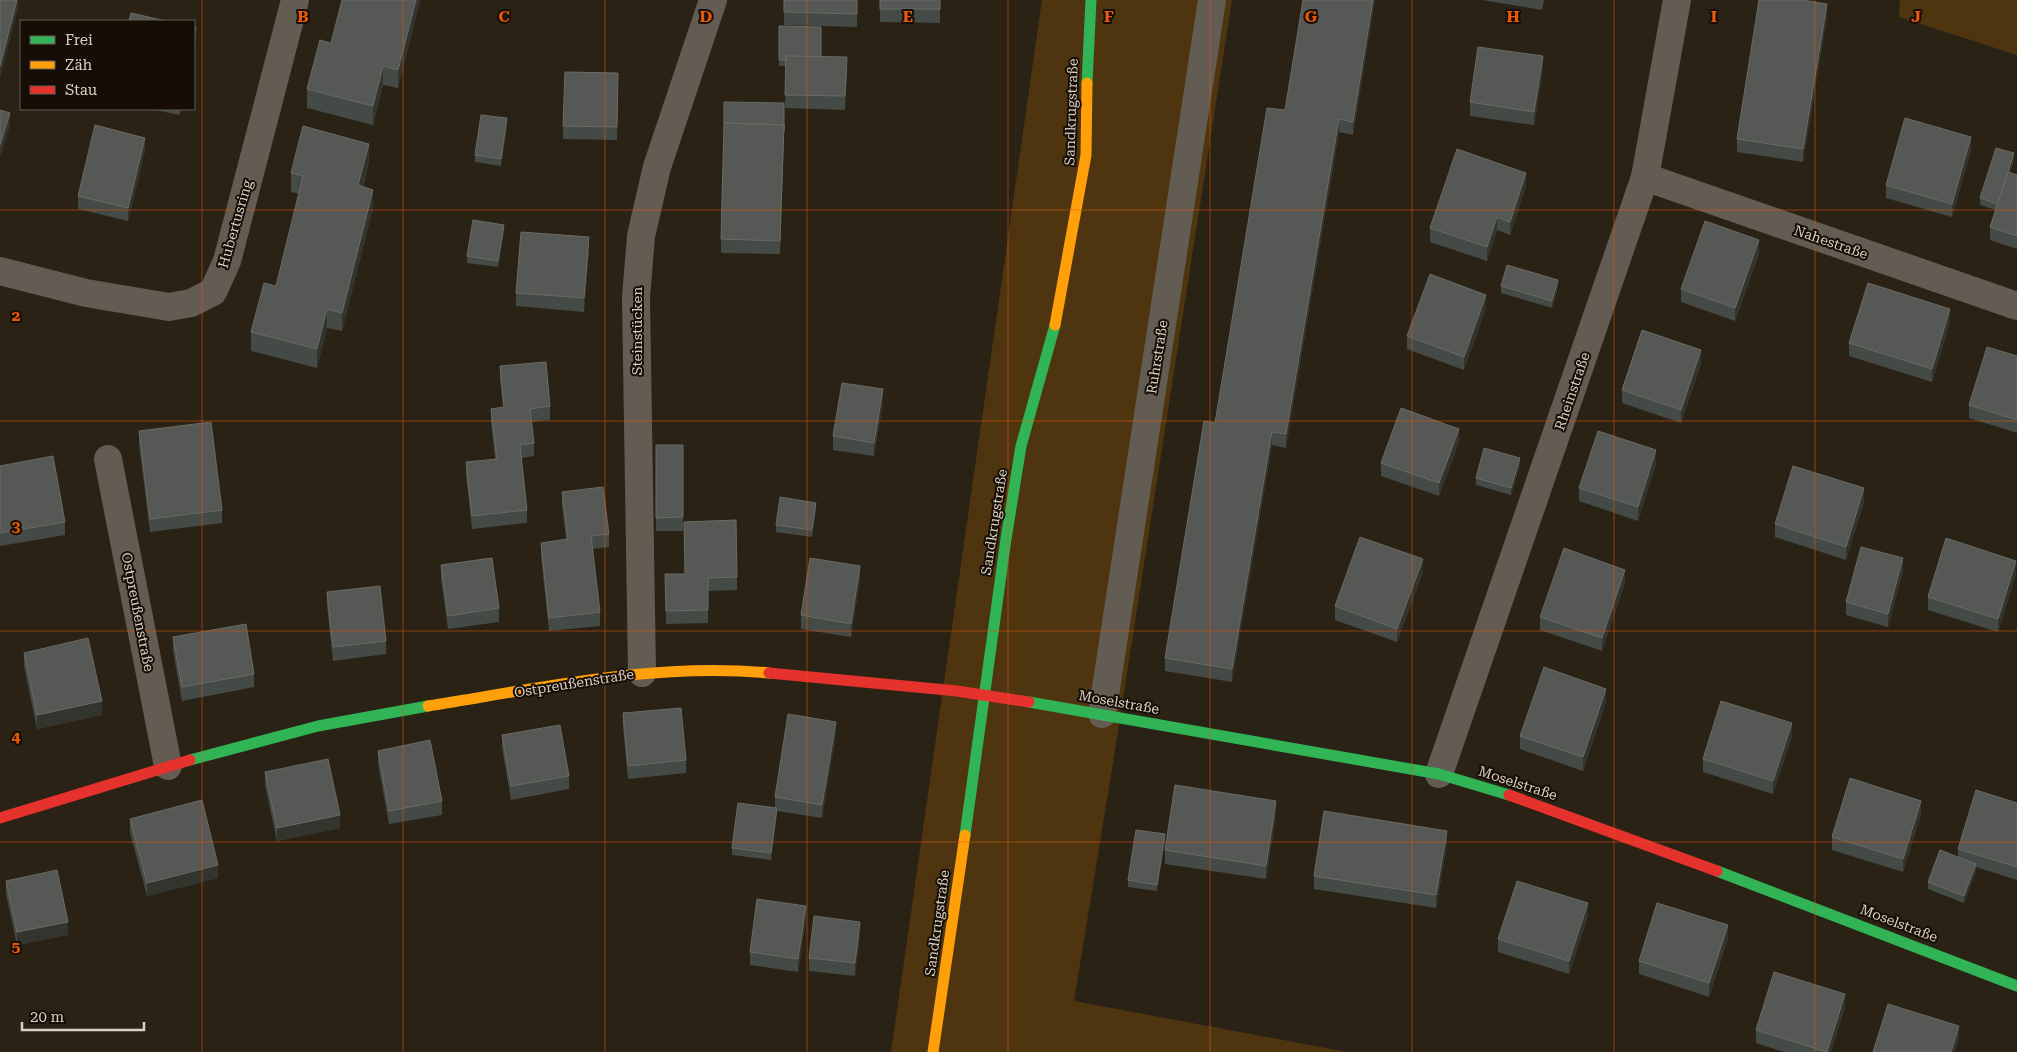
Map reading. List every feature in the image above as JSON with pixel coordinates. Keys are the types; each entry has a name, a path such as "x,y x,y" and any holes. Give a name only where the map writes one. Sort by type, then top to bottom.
{"street":[{"name":"Hubertusring","path":"0,271 86,293 169,307 191,303 213,292 227,261 295,0"},
{"name":"Steinstücken","path":"642,673 636,298 641,236 657,167 713,0"},
{"name":"Sandkrugstraße","path":"933,1052 1021,446 1058,314 1086,155 1087,62 1091,0"},
{"name":"Ruhrstraße","path":"1102,714 1212,0"},
{"name":"Rheinstraße","path":"1440,774 1646,177 1677,0"},
{"name":"Nahestraße","path":"1646,177 2017,306"},
{"name":"Ostpreußenstraße","path":"108,458 168,766"},
{"name":"Ostpreußenstraße","path":"0,818 168,766 318,726 418,707 642,673 700,670 746,671 956,691 986,696"},
{"name":"Moselstraße","path":"986,696 1102,714 1440,774 1530,801 1799,901 2017,986"}],"shaded area":[{"path":"1042,0 1232,0 1074,1001 1347,1052 891,1052"},
{"path":"1900,0 2017,0 2017,55 1899,17"}],"building":[{"path":"0,0 17,0 0,66"},
{"path":"342,0 416,0 398,70 383,66 373,106 307,89 320,40 331,43"},
{"path":"784,0 857,0 857,14 784,12"},
{"path":"880,0 940,0 940,9 880,9"},
{"path":"1303,0 1373,0 1353,122 1339,119 1286,434 1272,432 1232,669 1165,658 1204,421 1215,423 1267,108 1285,110"},
{"path":"1759,0 1803,0 1827,4 1803,149 1737,139"},
{"path":"131,13 162,20 129,20"},
{"path":"779,26 821,27 821,57 786,56 786,60 779,60"},
{"path":"1478,47 1543,56 1534,112 1470,102"},
{"path":"786,56 847,57 845,96 785,95"},
{"path":"565,72 618,73 617,127 563,126"},
{"path":"724,102 784,103 784,125 724,123"},
{"path":"0,110 10,113 0,145"},
{"path":"481,115 507,118 501,159 475,155"},
{"path":"1905,118 1971,137 1952,204 1886,185"},
{"path":"724,123 784,125 780,241 721,239"},
{"path":"95,125 145,138 128,208 78,196"},
{"path":"303,126 369,144 358,185 373,190 342,313 327,309 317,349 251,332 264,283 276,286 303,176 291,173"},
{"path":"1996,148 2014,153 1998,204 1980,198"},
{"path":"1457,149 1526,173 1510,222 1497,217 1487,247 1430,228"},
{"path":"2008,172 2017,175 2017,236 1990,227"},
{"path":"473,220 504,225 498,261 467,256"},
{"path":"1705,221 1759,240 1735,308 1681,289"},
{"path":"521,232 589,237 584,298 516,293"},
{"path":"1507,265 1558,280 1552,301 1501,286"},
{"path":"1430,274 1486,295 1464,357 1407,336"},
{"path":"1868,283 1950,309 1932,369 1849,343"},
{"path":"1642,330 1701,350 1681,410 1622,390"},
{"path":"1987,347 2017,356 2017,420 1969,405"},
{"path":"546,362 550,406 530,409 534,443 520,445 527,510 472,516 466,462 497,459 491,409 504,407 500,366"},
{"path":"842,383 883,389 874,443 833,436"},
{"path":"1401,408 1459,429 1439,483 1381,463"},
{"path":"211,422 222,510 150,519 139,431"},
{"path":"1598,431 1656,450 1638,507 1579,488"},
{"path":"656,445 683,445 683,517 656,518"},
{"path":"1484,448 1520,458 1511,488 1476,478"},
{"path":"53,456 65,522 0,533 0,466"},
{"path":"1793,466 1864,488 1846,547 1775,524"},
{"path":"603,487 609,534 591,536 600,612 549,618 541,543 568,539 562,492"},
{"path":"780,497 816,503 812,530 776,525"},
{"path":"736,520 737,577 708,578 708,610 666,611 665,574 685,574 684,522"},
{"path":"1360,537 1423,559 1397,629 1335,606"},
{"path":"1946,538 2016,561 1998,619 1928,597"},
{"path":"1861,547 1903,558 1888,614 1846,602"},
{"path":"1564,548 1625,570 1602,638 1540,617"},
{"path":"492,558 499,608 448,616 441,565"},
{"path":"810,558 860,566 851,624 801,615"},
{"path":"380,586 386,641 333,647 327,592"},
{"path":"246,624 254,674 182,687 173,637"},
{"path":"88,638 102,701 37,715 24,653"},
{"path":"1544,667 1606,689 1583,757 1520,736"},
{"path":"1721,701 1792,723 1773,781 1703,759"},
{"path":"681,708 686,760 628,766 623,713"},
{"path":"788,714 836,722 822,805 775,797"},
{"path":"560,725 569,776 511,786 502,735"},
{"path":"430,740 442,801 389,811 378,751"},
{"path":"328,759 340,815 277,828 265,772"},
{"path":"1850,778 1921,801 1903,859 1832,837"},
{"path":"1175,785 1276,801 1266,866 1165,850"},
{"path":"1976,790 2017,803 2017,867 1958,849"},
{"path":"202,800 218,865 147,883 130,819"},
{"path":"738,803 777,808 771,853 732,848"},
{"path":"1324,811 1447,831 1436,895 1314,876"},
{"path":"1136,830 1165,834 1157,885 1128,880"},
{"path":"1940,850 1976,864 1964,896 1928,882"},
{"path":"57,870 68,922 17,932 6,881"},
{"path":"1517,881 1588,903 1569,961 1498,939"},
{"path":"757,899 806,906 798,959 750,952"},
{"path":"1657,903 1728,925 1709,983 1639,961"},
{"path":"814,916 860,922 855,963 809,958"},
{"path":"1774,972 1845,994 1827,1052 1756,1030"},
{"path":"1888,1004 1959,1026 1951,1052 1873,1052"}],"traffic: fast":[{"path":"1087,83 1091,0"},
{"path":"965,835 1006,539 1021,446 1055,325"},
{"path":"1029,702 1439,774 1509,795"},
{"path":"190,760 318,726 428,706"},
{"path":"1717,871 2017,986"}],"traffic: slow":[{"path":"1055,325 1086,155 1087,83"},
{"path":"428,706 555,685 641,674 684,671 769,673"},
{"path":"933,1052 965,835"}],"traffic: jam":[{"path":"769,673 957,691 1029,702"},
{"path":"0,818 190,760"},
{"path":"1509,795 1717,871"}]}
